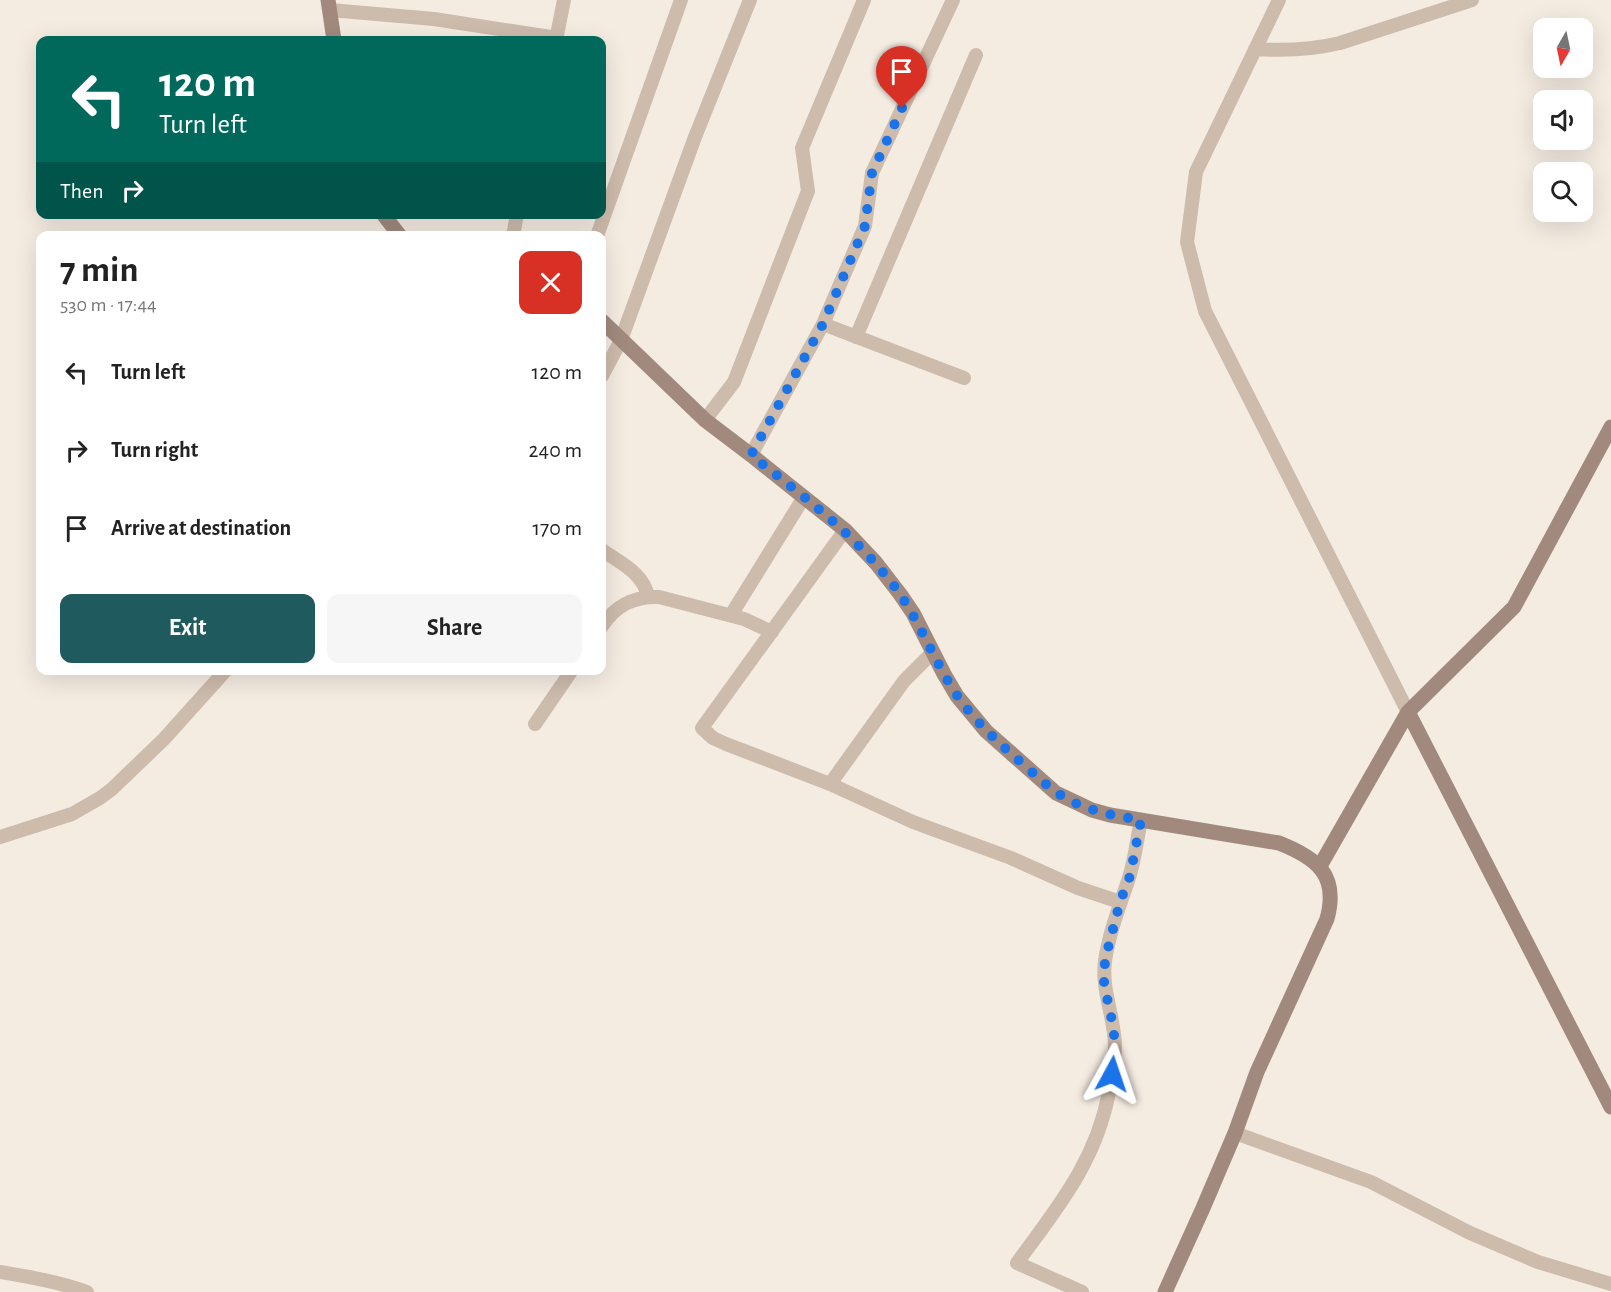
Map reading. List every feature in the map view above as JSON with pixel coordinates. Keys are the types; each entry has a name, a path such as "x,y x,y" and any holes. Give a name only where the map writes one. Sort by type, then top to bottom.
{"street":[{"path":"557,36 564,0"},
{"path":"606,211 681,0"},
{"path":"606,368 621,340 695,137 750,0"},
{"path":"705,420 734,382 808,191 802,148 864,0"},
{"path":"751,455 823,324 865,226 872,173 953,0"},
{"path":"1278,0 1196,172 1187,242 1205,310 1611,1107"},
{"path":"1255,49 1278,51 1322,48 1340,44 1472,0"},
{"path":"333,36 329,5 538,36"},
{"path":"856,337 976,55"},
{"path":"387,219 396,231"},
{"path":"823,324 964,378"},
{"path":"606,325 705,420 845,530 876,563 913,613 952,689 970,714 1056,793 1092,810 1110,815 1279,843 1309,857 1320,866 1327,878 1331,892 1327,919 1257,1072 1235,1132 1165,1292"},
{"path":"1320,866 1408,712 1514,607 1611,428"},
{"path":"731,615 804,497"},
{"path":"845,530 702,728 713,738 726,744 830,783 913,822 1011,858 1078,888 1120,902"},
{"path":"606,553 640,578 648,597"},
{"path":"606,621 616,609 625,603 636,598 659,597 744,619 772,632"},
{"path":"830,783 904,681 933,652"},
{"path":"0,837 72,814 100,798 164,740 222,675"},
{"path":"535,724 569,675"},
{"path":"1082,1292 1017,1263 1078,1177 1105,1114 1115,1045 1113,1021 1104,984 1104,967 1120,902 1130,876 1141,820"},
{"path":"1235,1132 1371,1182 1470,1233 1538,1262 1611,1284"},
{"path":"0,1272 36,1277 87,1292"}],"route":[{"path":"902,108 872,173 865,226 823,324 751,455 845,530 888,577 913,613 957,696 986,731 1056,793 1092,810 1141,820 1130,876 1120,902 1105,960 1104,984 1111,1012 1115,1045 1112,1074"}]}
